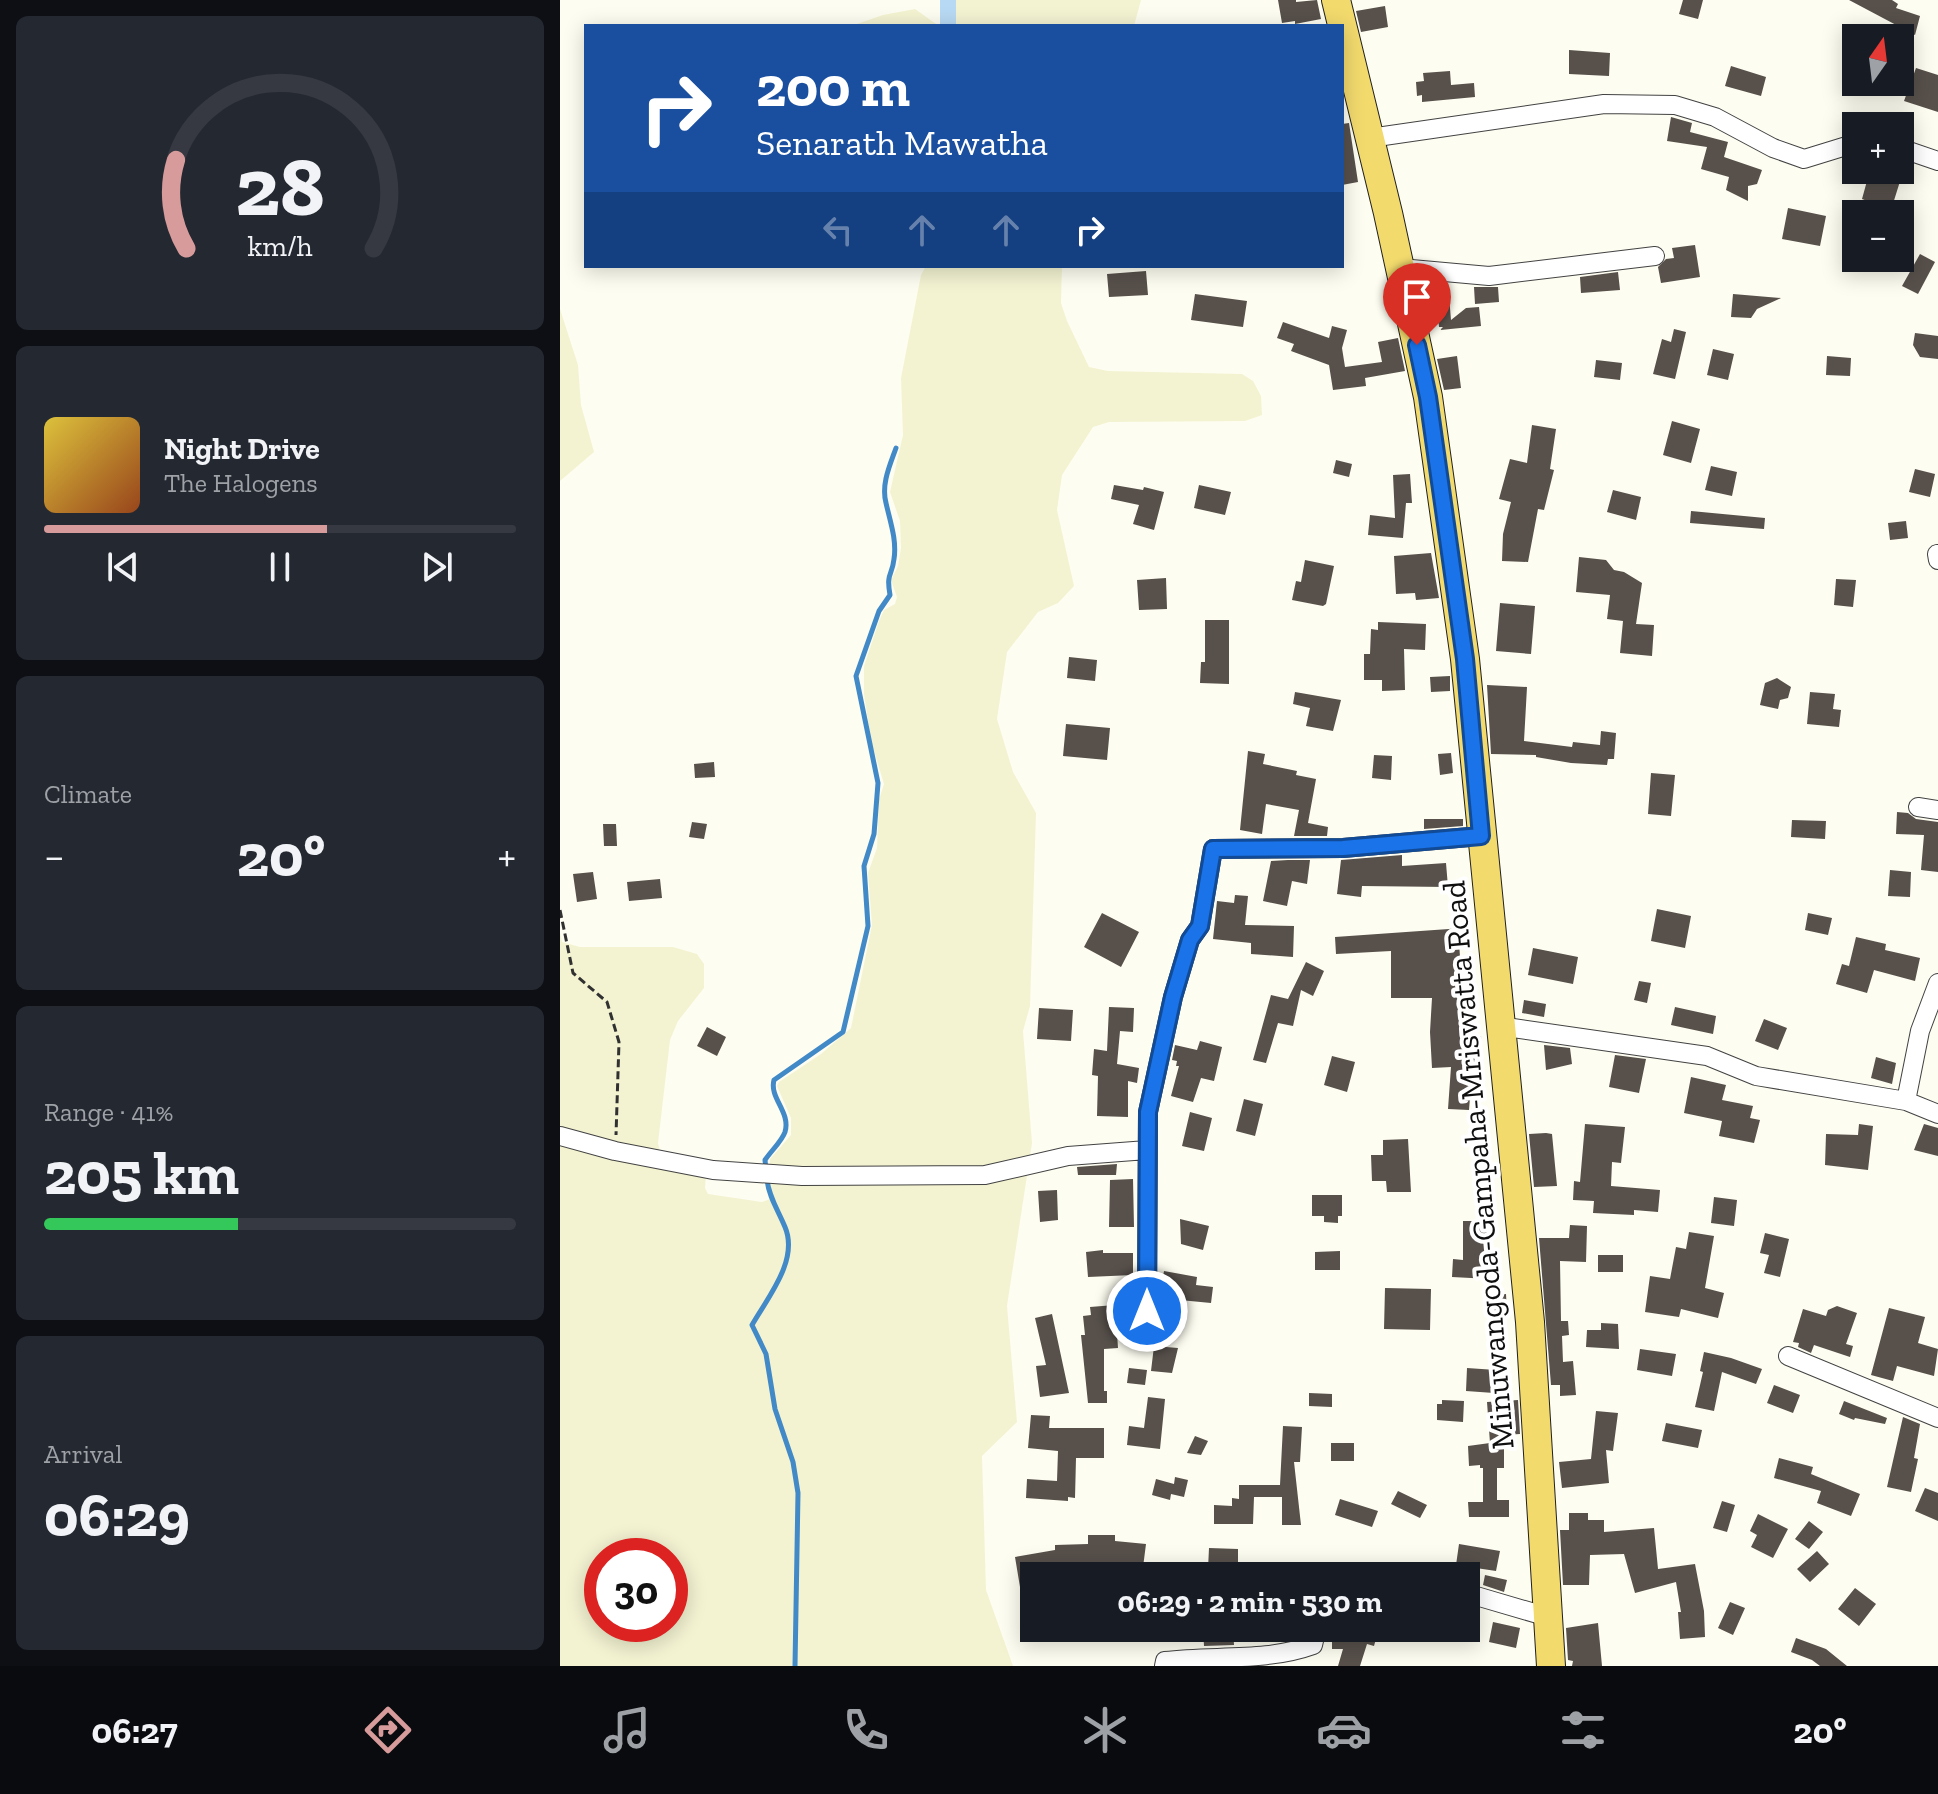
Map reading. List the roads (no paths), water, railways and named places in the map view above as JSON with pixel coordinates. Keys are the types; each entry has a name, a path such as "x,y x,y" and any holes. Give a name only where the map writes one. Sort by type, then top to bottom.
{"main road":[{"name":"Minuwangoda-Gampaha-Mriswatta Road","path":"1336,0 1342,24"},
{"name":"Minuwangoda-Gampaha-Mriswatta Road","path":"1344,32 1428,397 1465,659 1530,1322 1551,1666"}],"street":[{"path":"1370,138 1604,104 1675,105 1715,117 1773,148 1804,159 1842,147"},
{"path":"1914,153 1938,161"},
{"path":"1400,268 1489,276 1655,256"},
{"path":"1918,807 1938,810"},
{"path":"1147,1311 1148,1112 1190,940 1200,926 1213,849 1343,848 1481,836"},
{"path":"1906,1101 1920,1031 1938,983"},
{"path":"1499,1026 1707,1056 1756,1076 1906,1101 1938,1114"},
{"path":"560,1136 615,1151 728,1171 802,1176 985,1175 1068,1156 1147,1150"},
{"path":"1788,1356 1938,1418"},
{"path":"1480,1597 1548,1617"},
{"path":"1164,1666 1165,1661 1190,1658 1289,1653 1313,1645 1314,1642"}],"waterway":[{"path":"948,0 948,24"},
{"path":"766,1170 765,1160 781,1139 786,1125 774,1093 774,1080 843,1032 868,926 864,866 874,834 878,783 856,676 879,611 890,595 889,578 895,545 885,489 896,448"},
{"path":"767,1180 785,1227 788,1252 780,1278 752,1325 766,1354 775,1409 793,1462 798,1493 795,1666"}]}
